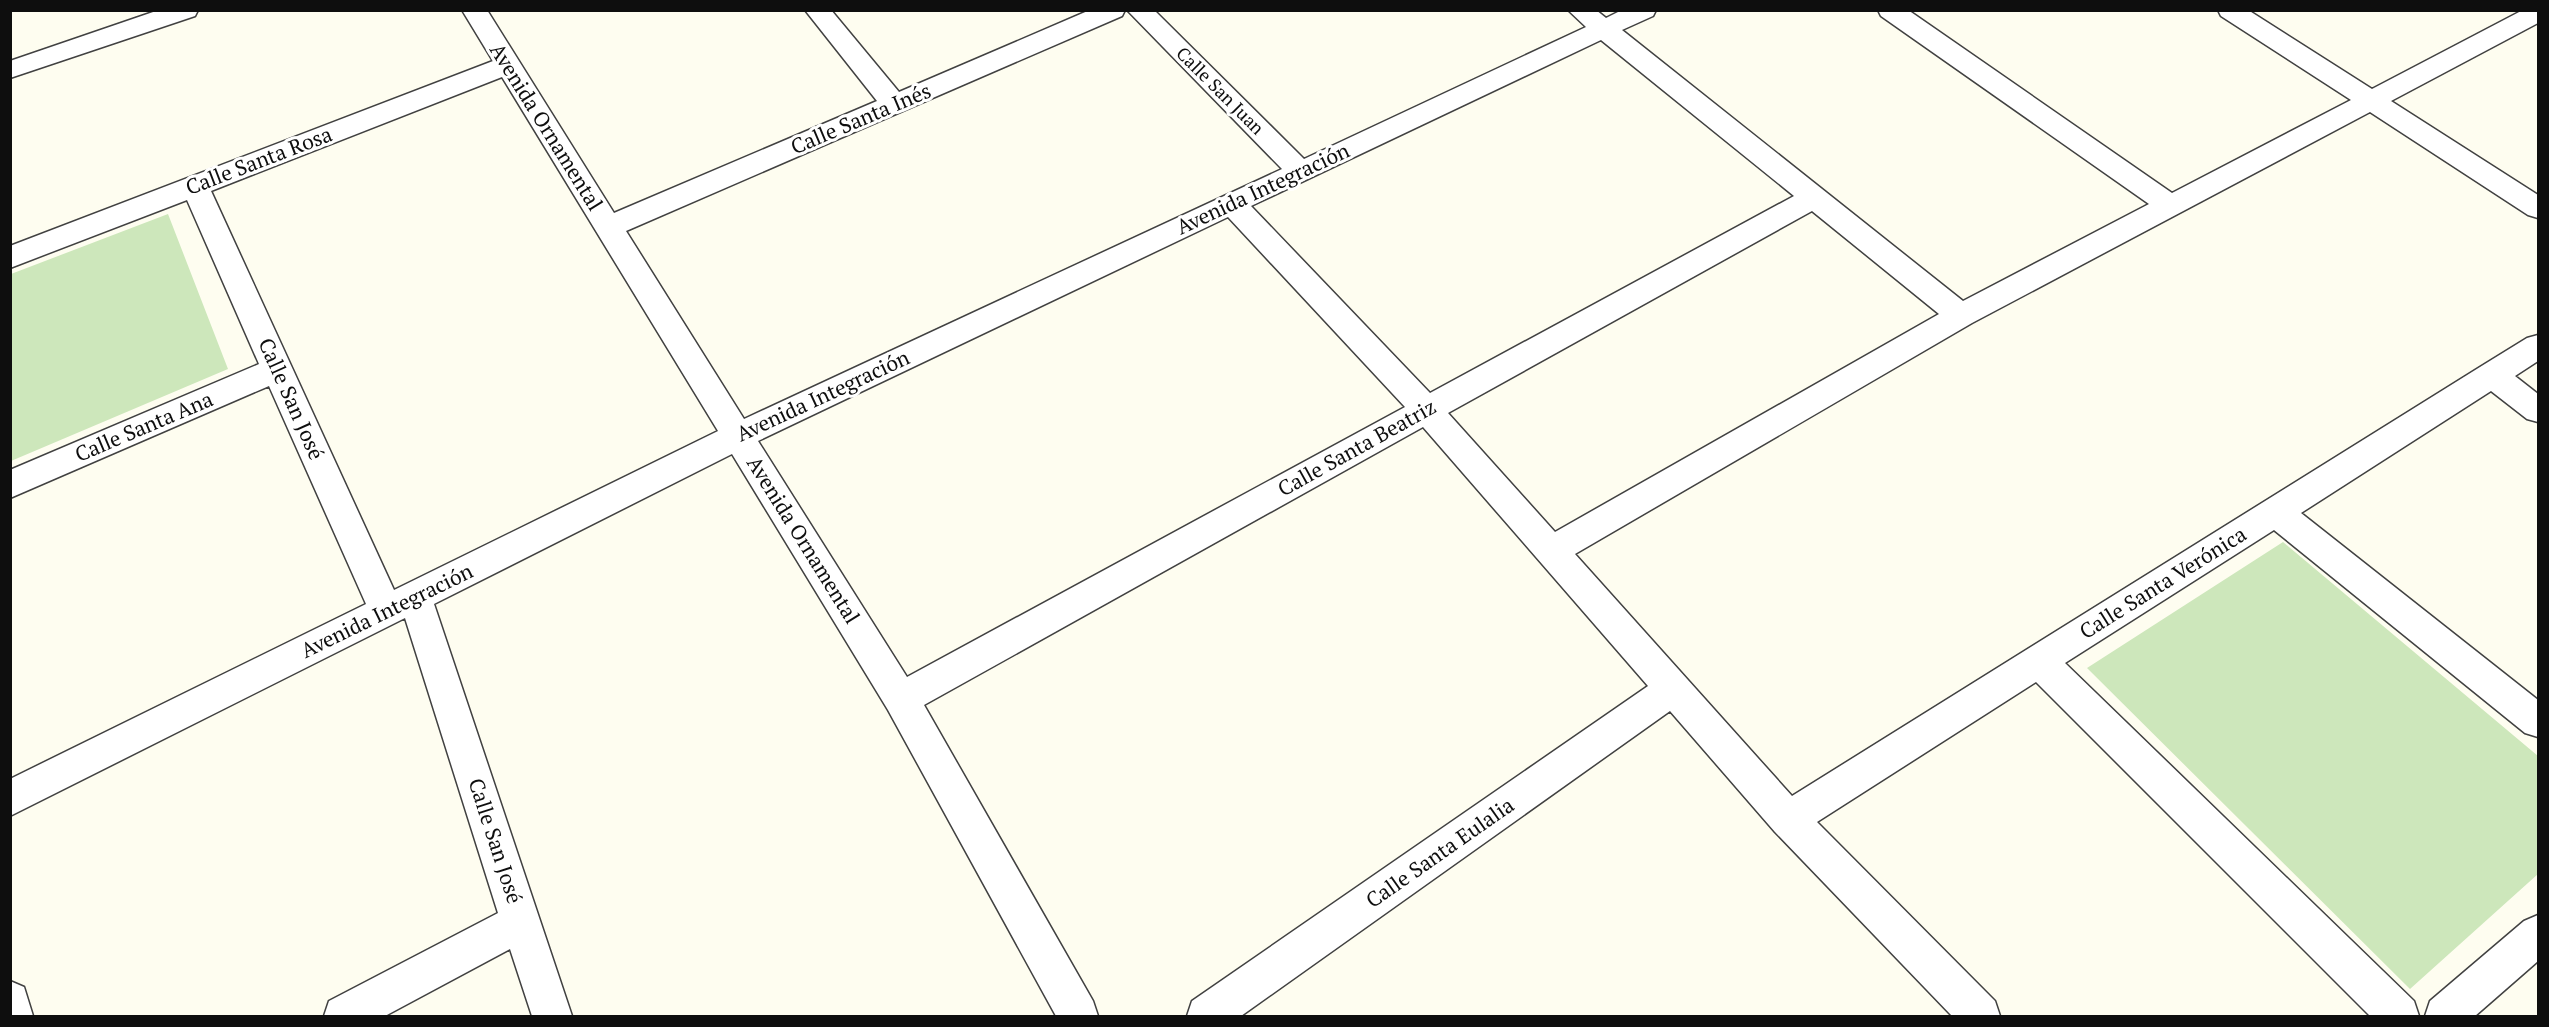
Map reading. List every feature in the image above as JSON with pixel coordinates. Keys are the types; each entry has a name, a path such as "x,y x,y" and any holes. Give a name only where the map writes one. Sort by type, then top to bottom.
{"street":[{"path":"10,70 186,10"},
{"name":"Avenida Ornamental","path":"474,10 901,699 1078,1017"},
{"path":"817,10 894,104"},
{"name":"Calle Santa Inés","path":"608,227 1113,10"},
{"name":"Calle San Juan","path":"1139,10 1301,172"},
{"path":"1580,10 1961,315"},
{"name":"Avenida Integración","path":"10,798 738,436 1644,10"},
{"path":"1890,10 2171,206"},
{"path":"2230,10 2538,208"},
{"path":"1551,551 1961,315 2538,14"},
{"name":"Calle Santa Rosa","path":"10,258 508,65"},
{"name":"Calle San José","path":"195,186 277,369 401,604 521,922 552,1017"},
{"name":"Calle Santa Beatriz","path":"901,699 1814,197"},
{"path":"1232,204 1426,410 1788,819 1980,1017"},
{"name":"Calle Santa Verónica","path":"1788,819 2538,346"},
{"name":"Calle Santa Ana","path":"10,485 277,369"},
{"path":"2491,375 2538,410"},
{"path":"2276,512 2538,721"},
{"path":"2039,661 2400,1017"},
{"name":"Calle Santa Eulalia","path":"1207,1017 1673,688"},
{"path":"344,1017 521,922"},
{"path":"2445,1017 2538,935"},
{"path":"10,1001 13,1017"}],"green space":[{"path":"168,214 228,369 11,461 11,274"},
{"path":"2283,542 2538,756 2538,874 2410,989 2087,668"}]}
